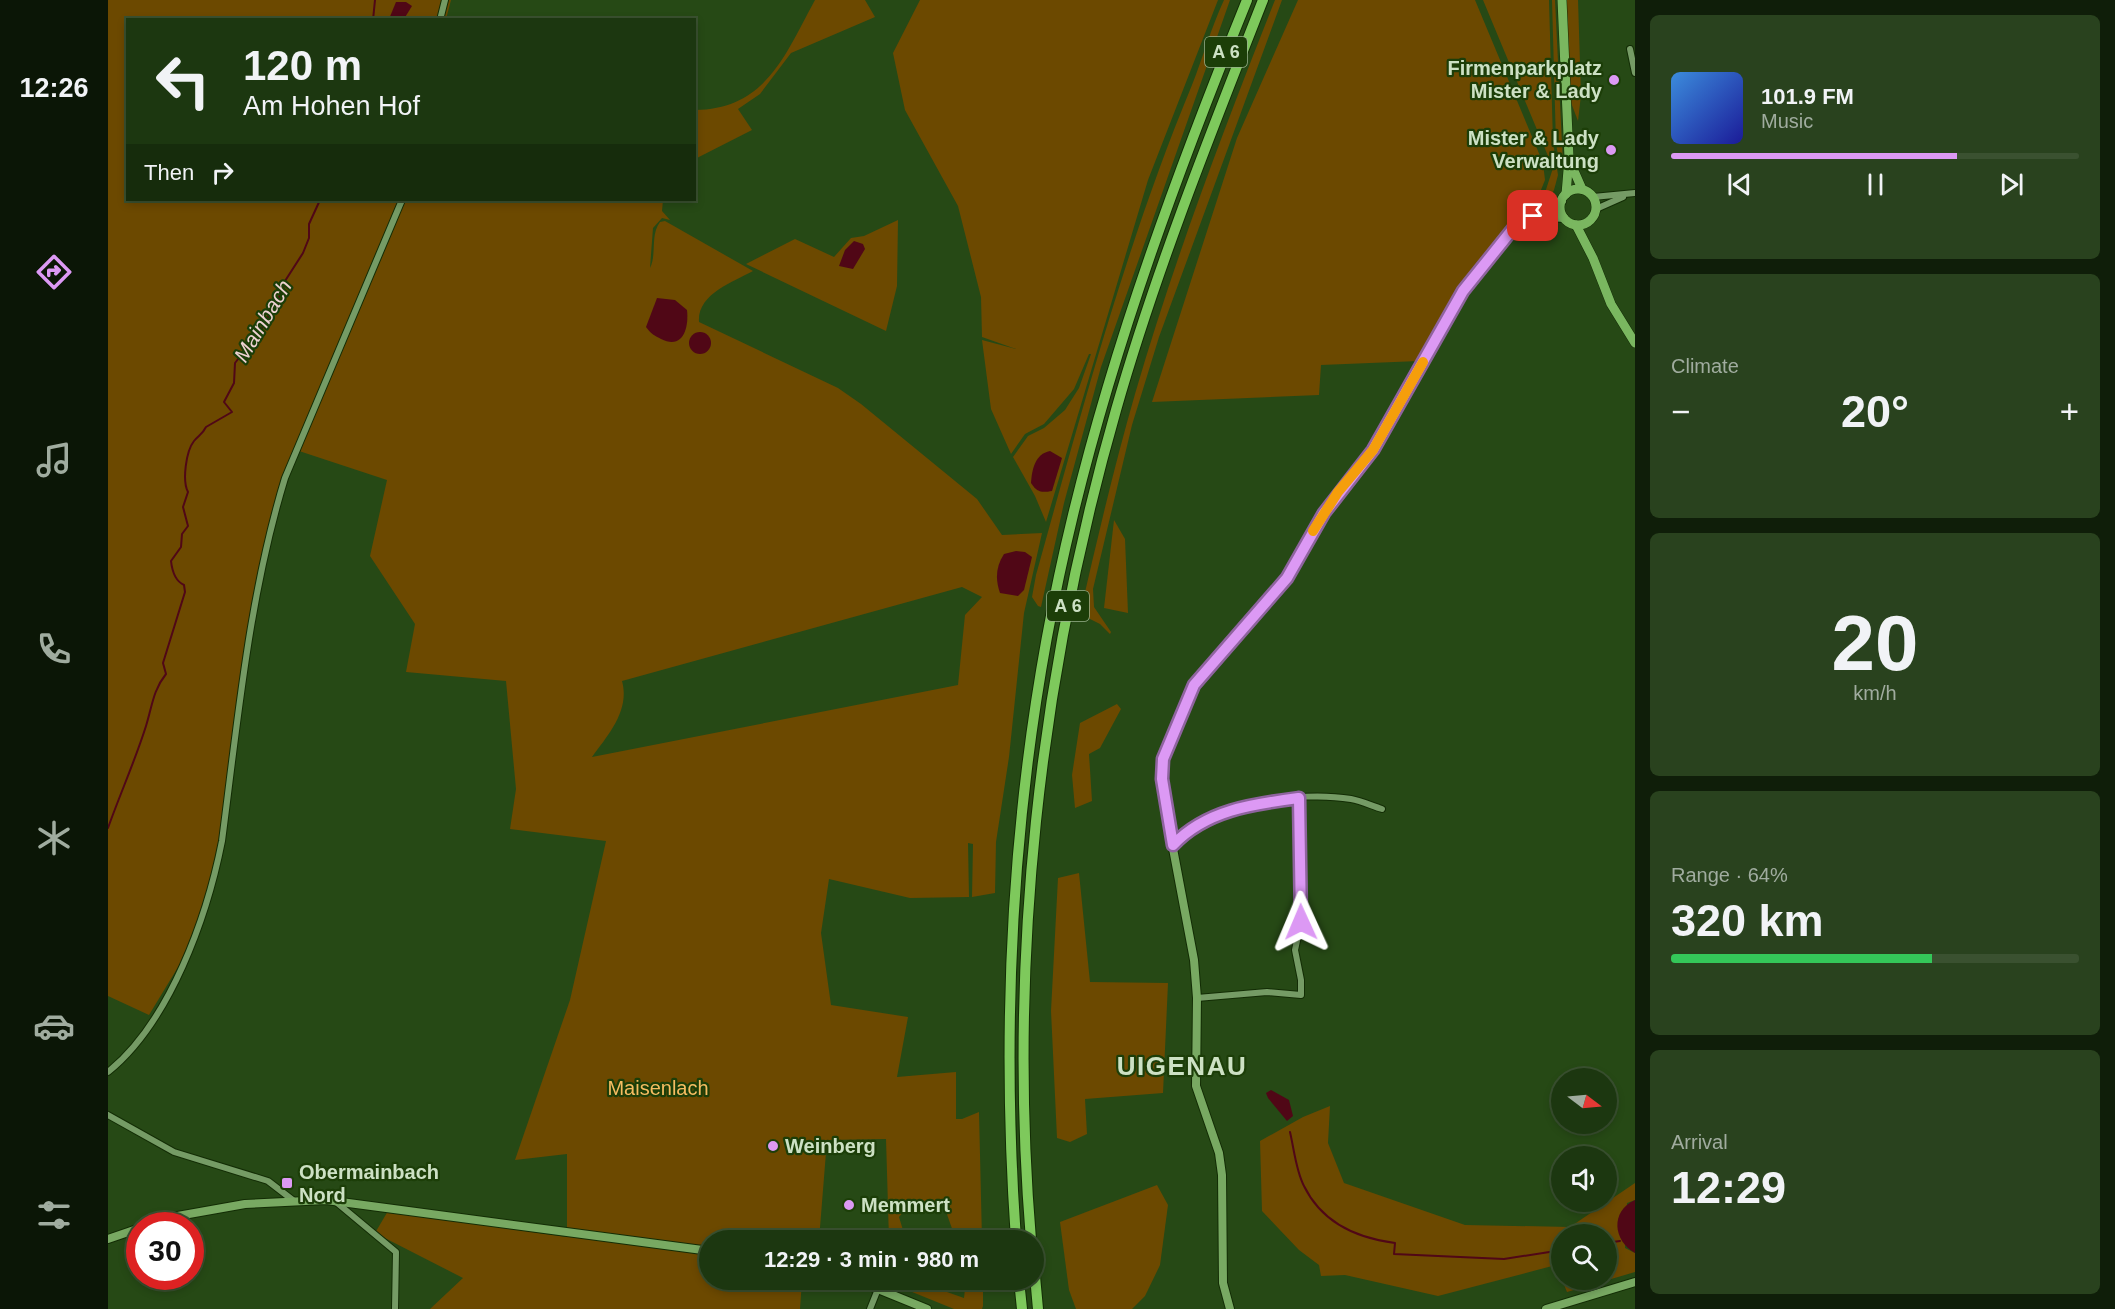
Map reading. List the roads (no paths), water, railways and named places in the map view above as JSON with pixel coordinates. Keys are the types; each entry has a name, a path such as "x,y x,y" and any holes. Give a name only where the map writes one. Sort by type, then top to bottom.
{"highway":[{"name":"A 6","path":"1016,1230 1009,1092 1011,951 1026,779 1045,650 1072,517 1131,309 1173,190 1247,0"},
{"name":"A 6","path":"1031,1230 1024,1088 1026,948 1042,763 1060,650 1089,514 1123,387 1166,255 1263,0"},
{"path":"1020,1290 1022,1309"},
{"path":"1036,1290 1038,1309"}],"main road":[{"path":"1562,0 1569,158 1561,210 1564,218 1576,225 1593,258 1611,304 1635,343"},
{"path":"1569,158 1582,189 1593,197 1596,209 1590,221 1593,258"},
{"path":"1564,197 1582,189"},
{"path":"1576,225 1590,221"}],"street":[{"path":"440,18 445,0"},
{"path":"1630,49 1635,73"},
{"path":"1593,197 1635,193"},
{"path":"1596,209 1627,194"},
{"path":"1230,1309 1223,1282 1222,1175 1219,1153 1196,1086 1197,998 1191,935 1162,779 1163,759 1194,685 1287,578 1324,513 1373,450 1463,291 1516,225 1564,197"},
{"path":"108,1072 137,1042 159,1008 192,943 217,870 251,623 260,567 270,525 285,478 402,201"},
{"path":"1533,216 1564,218"},
{"path":"1173,845 1187,830 1221,813 1299,798 1353,799 1382,809"},
{"path":"1197,998 1267,992 1300,995 1301,980 1295,950 1301,922 1299,798"},
{"path":"108,1115 174,1152 268,1181 294,1201"},
{"path":"330,1200 396,1252 395,1309"},
{"path":"201,1212 294,1201 330,1200 641,1244 699,1250"},
{"path":"108,1239 126,1233"},
{"path":"1546,1309 1635,1282"},
{"path":"870,1309 878,1290"},
{"path":"880,1290 927,1309"}],"waterway":[{"name":"Mainbach","path":"373,18 375,0"},
{"name":"Mainbach","path":"108,828 142,739 156,692 166,674 163,663 185,592 184,585 174,575 171,561 181,547 182,534 188,526 183,507 188,492 185,474 191,446 206,427 232,412 224,402 234,383 235,363 262,328 283,290 285,281 303,253 309,238 309,224 320,201"},
{"path":"1290,1132 1301,1180 1320,1210 1330,1219 1354,1233 1395,1243 1394,1254 1504,1259 1551,1252"}],"place":[{"name":"Firmenparkplatz Mister & Lady","path":"1614,80"},
{"name":"Mister & Lady Verwaltung","path":"1611,150"},
{"name":"Weinberg","path":"773,1146"},
{"name":"Obermainbach Nord","path":"287,1183"},
{"name":"Memmert","path":"849,1205"}],"district":[{"name":"UIGENAU","path":"1182,1066"}],"park label":[{"name":"Maisenlach","path":"658,1088"}]}
